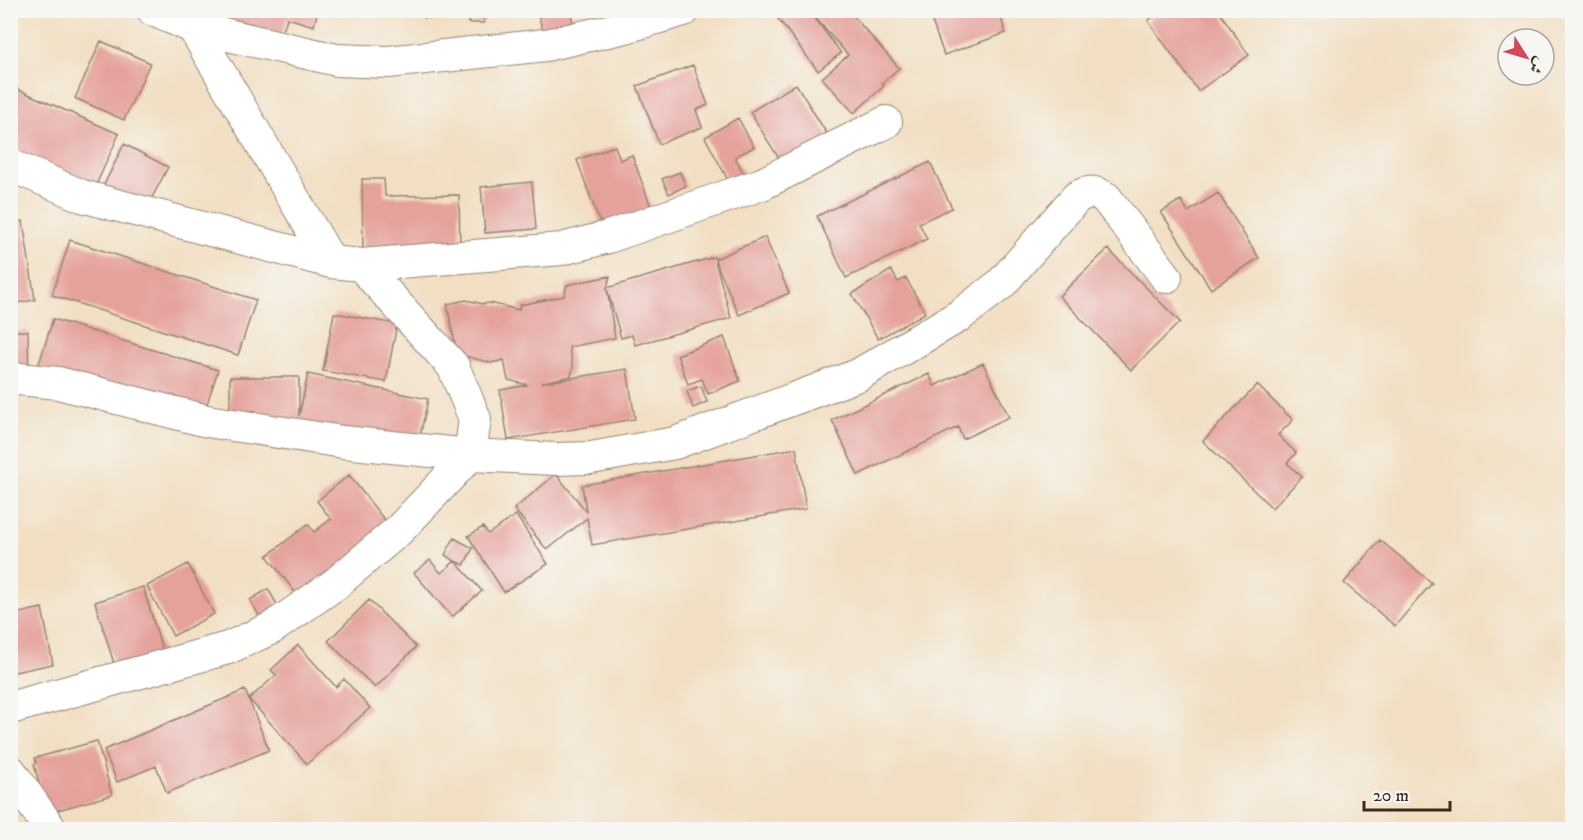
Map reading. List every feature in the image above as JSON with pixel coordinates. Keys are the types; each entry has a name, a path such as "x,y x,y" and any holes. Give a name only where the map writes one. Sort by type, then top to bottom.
{"street":[{"path":"153,10 193,27 337,60 388,62 546,45 626,27 684,10"},
{"path":"10,708 228,648 272,628 334,585 400,529 470,455 475,419 453,366 346,264 193,27"},
{"path":"10,165 82,196 346,264 562,249 608,237 762,184 886,122"},
{"path":"10,378 58,383 207,420 343,442 470,455 556,459 591,458 675,443 858,375 959,316 1001,284 1077,197 1088,191 1097,192 1106,198 1166,276"},
{"path":"10,771 51,830"}],"building":[{"path":"199,10 318,10 314,26 287,18 280,41 197,18"},
{"path":"424,10 484,10 484,23 468,23 468,18 424,18"},
{"path":"537,10 570,10 573,23 543,32"},
{"path":"783,10 848,10 899,68 882,83 884,86 854,113 822,78 848,55 811,13 841,53 818,71 776,16"},
{"path":"937,10 998,10 1006,33 944,55 929,13"},
{"path":"1162,10 1218,10 1249,55 1198,91 1148,21"},
{"path":"101,41 150,63 124,120 75,98"},
{"path":"693,65 708,105 696,110 702,127 659,144 637,86"},
{"path":"796,84 832,142 786,170 750,112"},
{"path":"10,86 119,134 92,194 10,152"},
{"path":"738,118 754,147 735,157 752,189 737,197 705,137"},
{"path":"124,144 168,167 144,213 101,191"},
{"path":"615,146 620,160 632,155 655,218 605,237 577,160"},
{"path":"930,162 952,208 919,223 927,239 846,278 817,216"},
{"path":"680,172 686,186 669,194 662,179"},
{"path":"362,179 384,179 385,196 459,195 460,252 363,254"},
{"path":"532,182 536,229 485,233 481,187"},
{"path":"1218,193 1259,258 1211,289 1161,212 1181,200 1188,212"},
{"path":"23,221 35,300 10,304 10,223"},
{"path":"765,237 789,293 739,315 715,260 731,318 635,345 632,335 621,338 607,289 615,338 569,347 573,367 571,376 541,383 627,369 635,419 508,440 500,390 528,385 508,380 504,360 491,363 457,354 447,304 466,300 519,310 520,305 564,296 567,285 610,276 607,288 714,257 715,259"},
{"path":"70,240 256,300 238,355 52,295"},
{"path":"1108,249 1180,322 1131,370 1059,296"},
{"path":"891,270 898,282 906,278 925,313 878,339 852,294"},
{"path":"334,313 397,324 386,382 323,371"},
{"path":"53,319 218,370 202,419 38,367"},
{"path":"10,331 28,331 29,387 10,388"},
{"path":"724,337 740,381 708,394 702,379 688,384 677,355"},
{"path":"983,363 1009,417 963,439 958,427 858,475 832,420 929,374 934,386"},
{"path":"308,374 428,399 417,451 256,428 256,411 230,411 230,377 299,377 299,416"},
{"path":"1257,385 1293,420 1278,435 1296,453 1287,463 1302,477 1272,508 1203,441"},
{"path":"701,386 707,402 693,408 687,391"},
{"path":"796,448 806,509 592,545 587,518 547,550 514,509 556,474 586,511 582,485"},
{"path":"349,475 393,531 305,605 267,556 308,524 314,532 331,519 317,501"},
{"path":"516,515 548,564 504,592 468,536 483,527 488,534"},
{"path":"454,538 473,548 464,565 445,555"},
{"path":"1380,540 1432,583 1395,626 1344,583"},
{"path":"430,560 441,573 455,561 482,591 452,617 414,573"},
{"path":"188,564 214,614 173,636 147,586"},
{"path":"143,587 164,655 116,670 95,602"},
{"path":"268,589 279,608 261,619 250,600"},
{"path":"369,600 416,647 375,688 328,641"},
{"path":"42,608 53,664 10,673 10,615"},
{"path":"298,645 336,687 344,679 370,708 307,764 249,699 276,675 271,670"},
{"path":"245,690 269,750 167,793 156,766 117,782 104,750"},
{"path":"97,741 112,795 47,813 34,764 36,763 35,758"}]}
